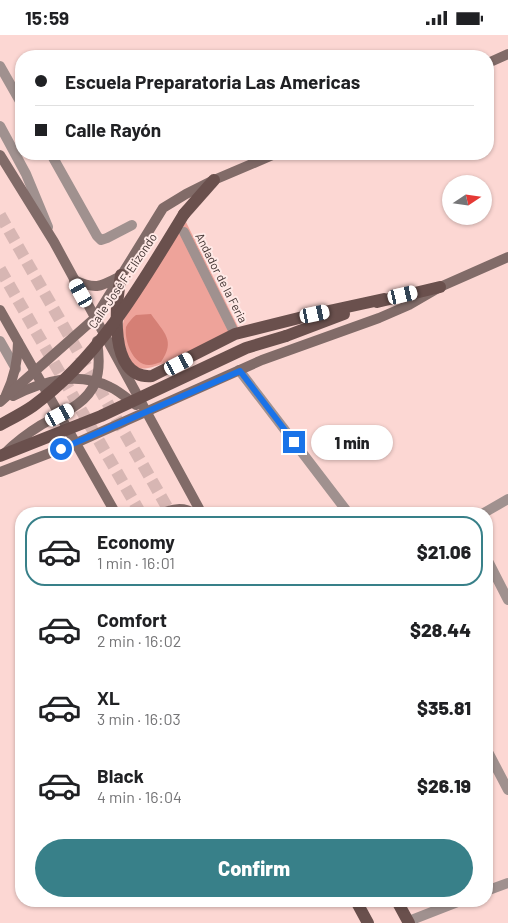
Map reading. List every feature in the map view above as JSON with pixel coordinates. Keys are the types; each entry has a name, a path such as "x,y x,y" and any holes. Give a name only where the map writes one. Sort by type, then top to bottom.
{"main road":[{"name":"Calle José F. Elizondo","path":"0,425 32,407 71,373 111,327 147,275 184,214 214,180"},
{"path":"121,275 118,295 117,335 126,363 133,373 142,377 152,376 235,335 315,314 440,287"},
{"path":"0,457 101,416 246,348 286,336 384,299"},
{"path":"359,907 368,923"},
{"path":"400,907 409,922"}],"street":[{"path":"494,61 508,55"},
{"path":"0,66 15,92"},
{"path":"0,126 15,154"},
{"path":"0,155 54,242 198,507"},
{"path":"18,160 54,242"},
{"path":"54,160 101,240 107,239 132,225"},
{"path":"1,401 95,318 163,208 214,180 261,160"},
{"name":"Andador de la Feria","path":"184,232 235,335"},
{"path":"0,472 76,443 262,360 379,318 409,305 440,287 508,257"},
{"path":"74,280 89,286 102,286 121,275"},
{"path":"0,310 112,507"},
{"path":"0,457 14,443 82,401 89,393 95,382 98,347 95,318"},
{"path":"0,341 16,369"},
{"path":"1,401 12,384 16,369 18,341"},
{"path":"240,371 344,507"},
{"path":"1,401 42,383 55,380 84,379 110,387 146,412"},
{"path":"493,508 508,499"},
{"path":"493,571 508,600"},
{"path":"493,761 508,790"},
{"path":"493,888 508,883"},
{"path":"409,922 445,907"}],"shaded area":[{"path":"186,222 238,327 172,360 147,368 136,367 127,353 123,335 124,319"},
{"path":"151,314 164,332 168,348 161,362 149,365 143,364 134,357 126,339 126,327 136,315"}],"tunnel":[{"path":"0,215 167,507"},
{"path":"0,269 137,507"}],"route":[{"path":"61,449 240,371 294,442"}]}
